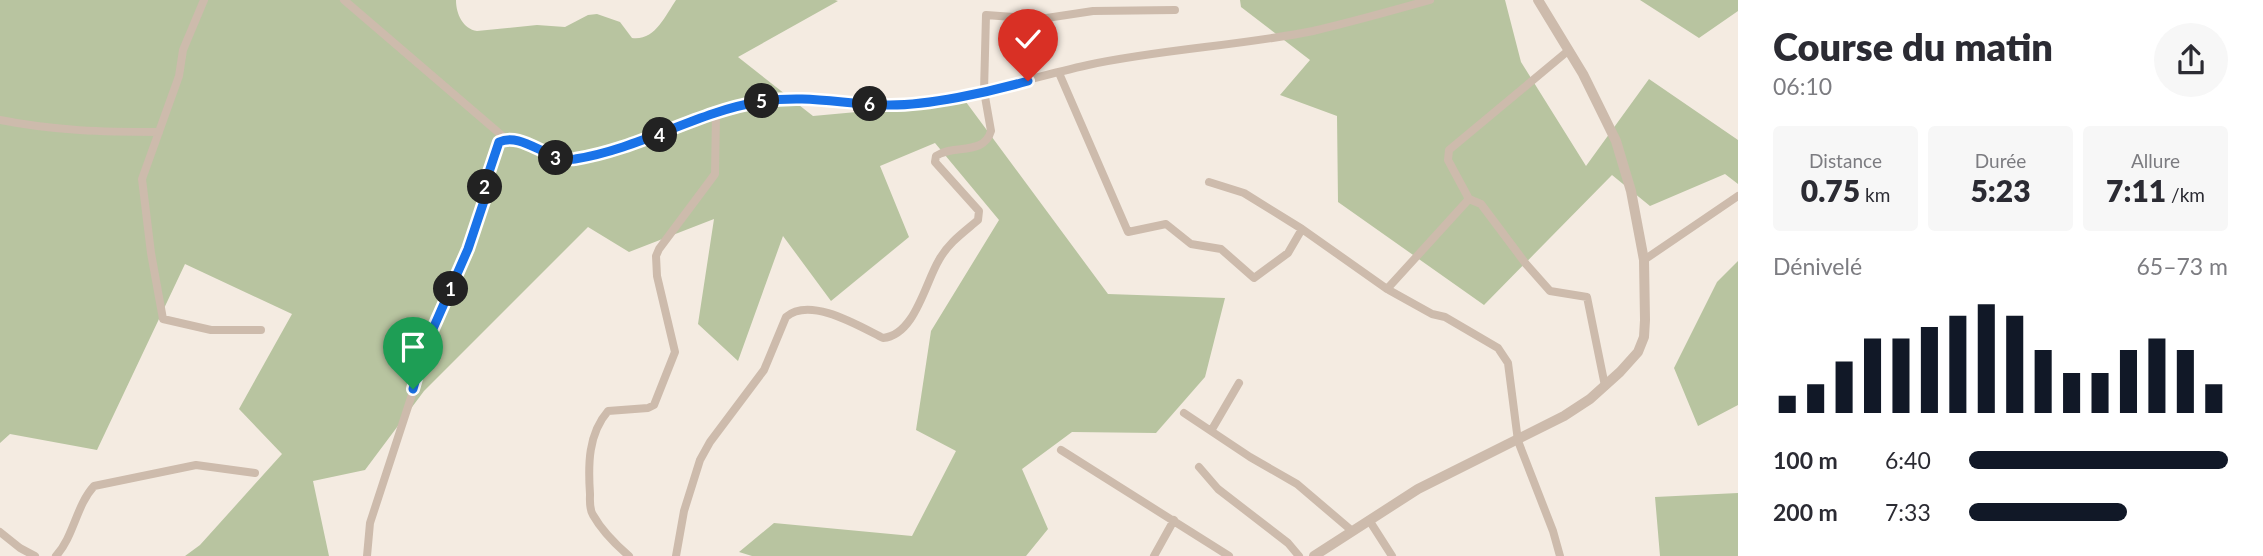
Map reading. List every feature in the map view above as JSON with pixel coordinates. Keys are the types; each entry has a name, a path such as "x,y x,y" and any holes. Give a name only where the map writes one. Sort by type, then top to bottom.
{"street":[{"path":"204,0 183,50 179,76 142,179 151,253 163,319 211,330 261,330"},
{"path":"344,0 506,139"},
{"path":"367,556 370,523 421,367 425,347 468,249 485,198 485,184 499,142 506,139 516,140 561,160 575,159 647,140 755,102 821,99 887,105 913,104 984,91 1088,65 1313,30 1430,0"},
{"path":"1318,555 1351,530 1418,489 1564,416 1605,386 1638,352 1644,337 1644,260 1637,216 1616,141 1569,50 1538,0"},
{"path":"676,556 684,511 699,460 764,370 786,317 792,311 810,309 836,316 883,338 892,337 901,332 913,314 939,258 978,220 979,211 935,162 936,156 944,151 985,143 991,131 984,91 985,15 1040,19 1093,11 1175,10"},
{"path":"1569,50 1449,150 1448,160 1469,199 1481,204 1550,291 1587,297 1605,386"},
{"path":"1059,73 1128,232 1166,224 1191,244 1221,249 1254,278 1288,253 1302,229"},
{"path":"628,556 611,540 592,514 589,457 595,433 608,411 648,408 654,405 674,355 657,276 656,256 715,174 716,114"},
{"path":"0,120 36,127 90,132 159,132"},
{"path":"1209,182 1244,193 1302,229 1387,289 1432,314 1445,317 1503,352 1507,363 1518,441 1560,556"},
{"path":"1644,260 1738,196"},
{"path":"1387,289 1469,199"},
{"path":"1211,431 1239,383"},
{"path":"1184,413 1297,484 1351,530"},
{"path":"1061,450 1229,556"},
{"path":"56,556 65,546 84,497 94,486 196,464 256,473"},
{"path":"1199,467 1218,489 1288,543 1299,556"},
{"path":"1154,556 1174,520"},
{"path":"1369,520 1392,556"},
{"path":"0,532 35,556"}],"green space":[{"path":"0,0 456,0 461,20 472,30 537,25 565,27 588,15 597,14 620,22 632,38 640,38 653,32 676,0 835,0 838,1 738,57 813,116 966,102 1108,294 1225,298 1205,377 1156,433 1072,432 1022,469 1048,529 1026,556 752,556 739,552 774,523 912,536 956,451 916,430 931,331 999,220 935,143 880,166 909,237 831,301 783,236 738,361 698,324 714,219 629,252 588,227 424,391 365,470 313,481 329,556 185,556 200,545 282,454 239,409 292,314 185,264 97,450 10,434 0,443"},
{"path":"1240,0 1505,0 1521,62 1586,166 1649,79 1738,140 1738,184 1725,174 1650,206 1612,175 1484,305 1338,202 1337,116 1280,95 1310,60 1241,7"},
{"path":"1640,0 1738,0 1738,11 1699,38"},
{"path":"1738,261 1738,405 1698,426 1674,368 1717,282"},
{"path":"1738,493 1738,556 1660,556 1655,497"}],"route":[{"path":"413,389 425,347 468,249 485,198 485,184 499,142 506,139 516,140 561,160 575,159 647,140 755,102 802,98 887,105 913,104 1028,81"}]}
